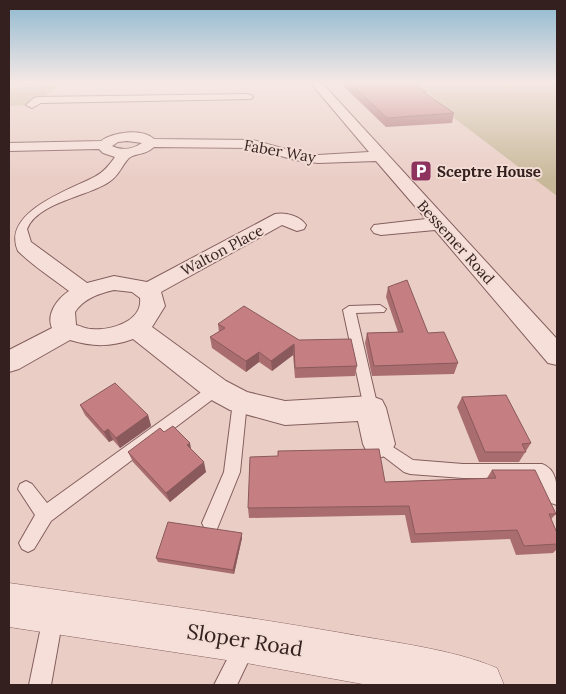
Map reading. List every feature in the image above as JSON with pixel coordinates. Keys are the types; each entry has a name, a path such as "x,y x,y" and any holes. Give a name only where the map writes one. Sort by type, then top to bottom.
{"street":[{"path":"85,292 24,246 18,237 15,220 55,198 106,177 115,169 144,114"},
{"name":"Bessemer Road","path":"343,114 557,356"},
{"name":"Faber Way","path":"129,145 144,149 150,143 253,144 295,156 318,158 380,156"},
{"path":"9,147 104,145 106,150 110,152 129,145"},
{"name":"Walton Place","path":"148,290 282,218 297,226"},
{"path":"380,229 439,224"},
{"path":"128,283 148,290 154,298 154,307 149,317 136,328 112,338 95,339 80,337 67,331 62,320 64,310 71,301 85,292 99,286 128,283"},
{"path":"136,328 228,396 285,413 371,408 378,444"},
{"path":"9,362 67,331"},
{"name":"Sloper Road","path":"9,605 248,640 398,666 480,685"}],"lane":[{"path":"371,408 349,310 380,310"},
{"path":"28,543 45,515 228,396"},
{"path":"211,522 232,472 228,396"},
{"path":"378,444 410,467 463,471 542,471 557,497"},
{"path":"26,489 45,515"},
{"path":"40,685 54,612"},
{"path":"225,685 248,640"}],"shaded area":[{"path":"447,114 557,114 557,196"}],"building":[{"path":"383,114 435,114 387,118"},
{"path":"407,280 428,333 444,332 458,363 374,366 367,333 403,332 388,287"},
{"path":"244,306 299,340 351,339 357,366 295,368 294,344 271,361 259,352 246,361 210,337 225,328 218,324"},
{"path":"115,383 148,415 116,438 108,429 104,432 80,405"},
{"path":"506,395 531,443 522,444 526,452 485,452 462,397"},
{"path":"173,426 190,443 187,445 204,462 166,493 128,452 160,428 164,432"},
{"path":"379,449 385,482 496,478 492,470 535,470 556,514 549,514 557,533 557,544 524,546 517,530 415,534 409,506 248,508 250,457 278,456 278,451"},
{"path":"168,522 242,533 233,570 156,558"}],"place":[{"name":"Sceptre House","path":"421,171"}]}
